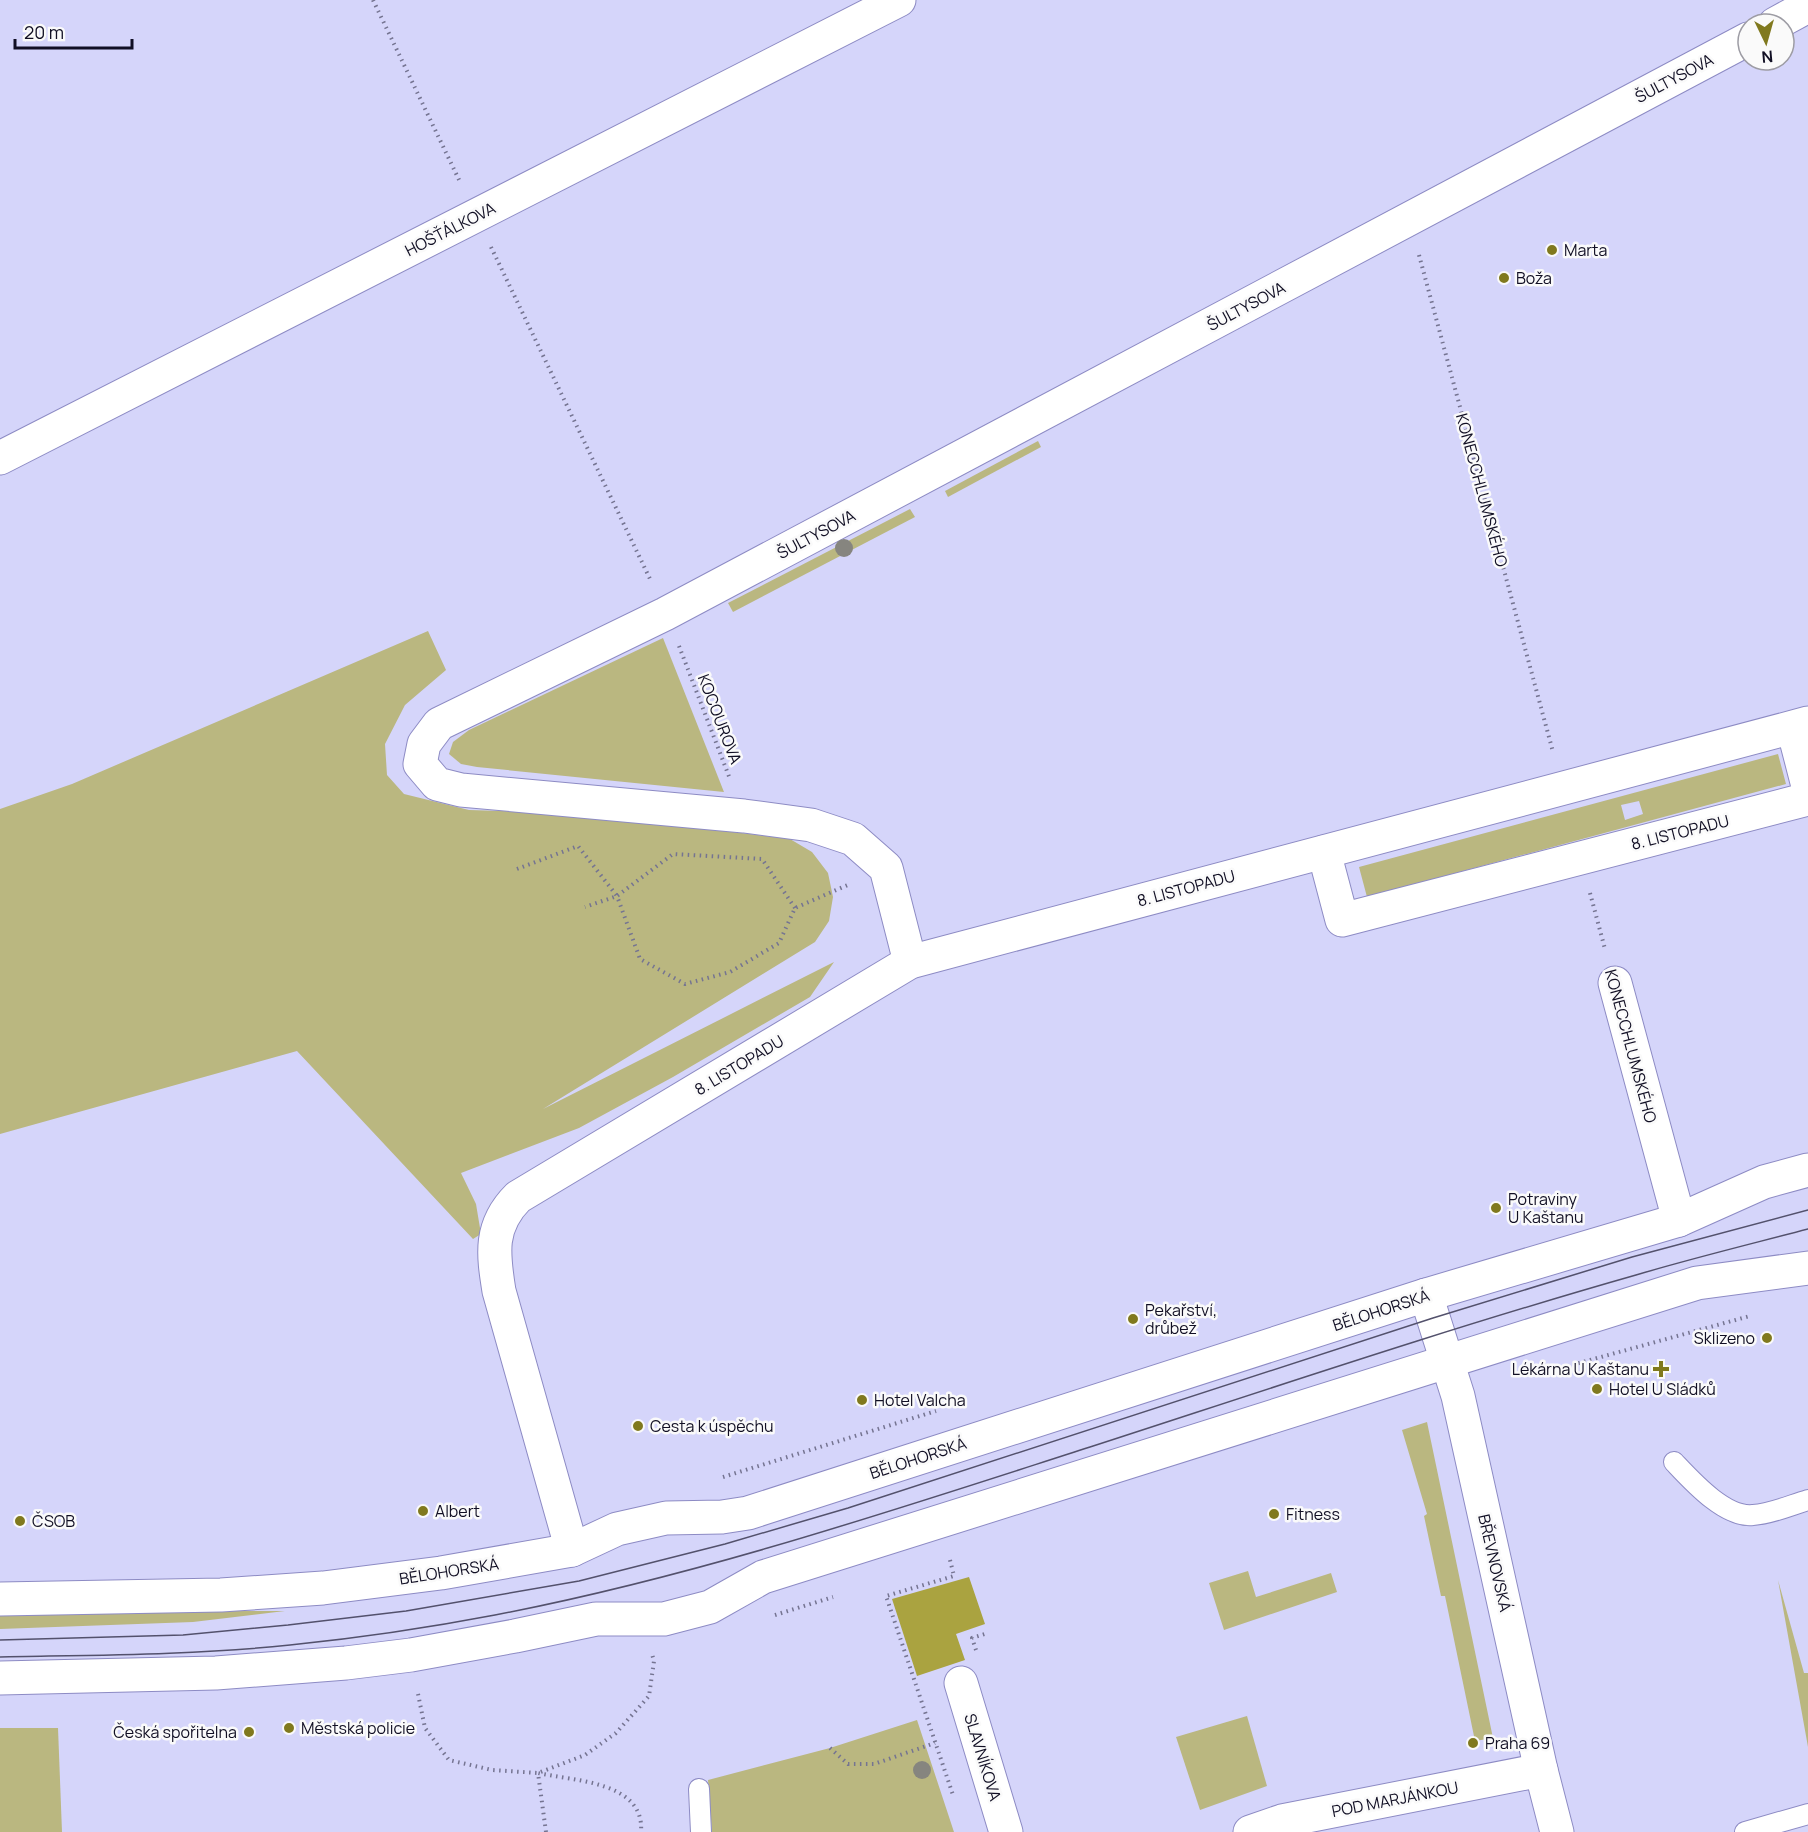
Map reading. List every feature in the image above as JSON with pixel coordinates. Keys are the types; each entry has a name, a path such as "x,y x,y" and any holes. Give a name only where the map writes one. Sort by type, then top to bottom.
{"street":[{"name":"HOŠŤÁLKOVA","path":"0,458 899,0"},
{"name":"ŠULTYSOVA","path":"886,868 853,839 811,825 744,816 461,790 437,784 420,764 424,744 439,724 665,614 1736,45"},
{"name":"8. LISTOPADU","path":"572,1550 499,1291 494,1257 496,1228 505,1209 518,1197 910,962 1800,725 1808,786"},
{"name":"8. LISTOPADU","path":"1324,852 1341,920 1808,799"},
{"path":"886,868 910,962"},
{"name":"KONECCHLUMSKÉHO","path":"1615,983 1679,1220"},
{"name":"BĚLOHORSKÁ","path":"0,1599 221,1595 323,1588 441,1573 572,1550 618,1529 657,1520 748,1513 1426,1295 1679,1220 1764,1182 1808,1170"},
{"path":"0,1678 216,1673 346,1663 434,1651 596,1619 664,1618 710,1607 763,1577 1697,1283 1808,1268"},
{"name":"BŘEVNOVSKÁ","path":"1426,1295 1461,1408 1541,1770 1557,1832"},
{"name":"SLAVNÍKOVA","path":"961,1683 1006,1832"},
{"name":"POD MARJÁNKOU","path":"1250,1832 1282,1821 1541,1770"}],"lane":[{"path":"1674,1462 1698,1487 1735,1514 1754,1515 1808,1500"},
{"path":"699,1789 701,1832"},
{"path":"1745,1832 1808,1814"}],"path":[{"name":"KONECCHLUMSKÉHO","path":"1409,220 1555,759"},
{"path":"606,489 649,575"},
{"name":"KOCOUROVA","path":"687,666 730,781"},
{"path":"517,868 578,846 617,896 640,959 685,984 730,972 779,943 795,908 886,868"},
{"path":"585,907 617,896 673,854 762,859 795,908"},
{"name":"KONECCHLUMSKÉHO","path":"1588,882 1615,983"},
{"path":"1556,1369 1751,1316"},
{"path":"950,1560 954,1576 886,1596 955,1799"},
{"path":"538,1773 585,1755 616,1733 649,1696 654,1661 650,1648"},
{"path":"418,1694 424,1728 449,1760 492,1770 538,1773 592,1782 616,1790 633,1805 642,1821 641,1832"},
{"path":"830,1748 848,1764 874,1764 935,1743"},
{"path":"538,1773 546,1832"}],"shaded area":[{"path":"1038,441 1041,447 948,497 945,491"},
{"path":"910,509 915,517 733,612 728,603"},
{"path":"428,631 446,670 405,705 385,744 387,775 404,794 469,810 533,812 790,839 812,852 828,873 833,897 829,921 815,942 543,1109 834,962 810,997 673,1077 579,1128 461,1173 476,1204 481,1234 473,1239 297,1051 0,1134 0,809 72,784"},
{"path":"663,638 724,792 477,767 461,764 449,754 453,742 469,730"},
{"path":"1778,754 1786,784 1367,897 1359,867","holes":["1639,801 1643,814 1625,820 1621,805"]},
{"path":"1427,1422 1493,1738 1475,1741 1445,1596 1441,1596 1424,1516 1427,1514 1402,1430"},
{"path":"1248,1571 1256,1597 1331,1573 1337,1592 1224,1630 1209,1583"},
{"path":"969,1577 985,1624 956,1634 965,1660 917,1676 892,1599"},
{"path":"1778,1580 1804,1673 1808,1673 1808,1747"},
{"path":"285,1611 193,1622 0,1629 0,1612"},
{"path":"1247,1716 1267,1786 1200,1810 1176,1737"},
{"path":"917,1720 954,1832 712,1832 708,1780 830,1748"},
{"path":"0,1728 58,1728 62,1832 0,1832"}],"tram line":[{"path":"0,1640 183,1635 288,1625 406,1611 579,1581 725,1544 848,1508 1433,1318 1632,1257 1808,1210"},
{"path":"0,1657 182,1653 290,1645 418,1628 571,1599 795,1540 1499,1316 1657,1269 1808,1229"}],"place":[{"name":"Marta","path":"1552,250"},
{"name":"Boža","path":"1504,278"},
{"name":"Potraviny U Kaštanu","path":"1496,1208"},
{"name":"Pekařství, drůbež","path":"1133,1319"},
{"name":"Sklizeno","path":"1767,1338"},
{"name":"Lékárna U Kaštanu","path":"1661,1369"},
{"name":"Hotel U Sládků","path":"1597,1389"},
{"name":"Hotel Valcha","path":"862,1400"},
{"name":"Cesta k úspěchu","path":"638,1426"},
{"name":"Albert","path":"423,1511"},
{"name":"Fitness","path":"1274,1514"},
{"name":"ČSOB","path":"20,1521"},
{"name":"Městská policie","path":"289,1728"},
{"name":"Česká spořitelna","path":"249,1732"},
{"name":"Praha 69","path":"1473,1743"}]}
